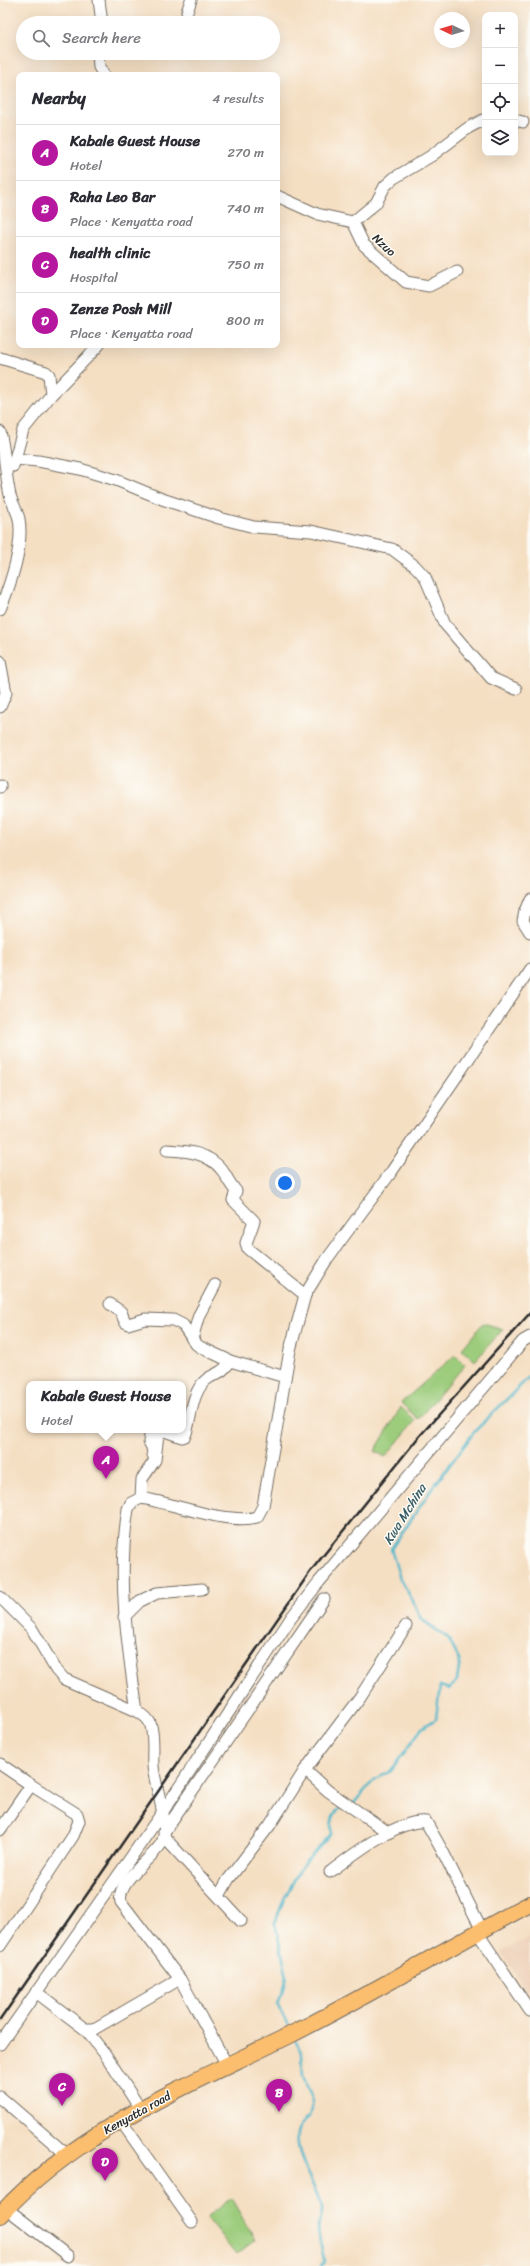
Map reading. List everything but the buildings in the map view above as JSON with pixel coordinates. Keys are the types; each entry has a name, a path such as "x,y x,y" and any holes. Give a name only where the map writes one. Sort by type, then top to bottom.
{"highway":[{"name":"Kenyatta road","path":"3,2212 36,2178 66,2154 121,2121 227,2065 296,2032 530,1904"}],"street":[{"path":"99,0 101,16"},
{"path":"187,12 191,0"},
{"path":"98,60 99,67 102,72"},
{"path":"280,197 317,214 353,222 376,203 385,186 402,171 431,156 468,128 483,120"},
{"name":"Nzuo","path":"353,222 364,245 406,282 428,286 457,272"},
{"path":"8,480 23,430 51,395 96,348"},
{"path":"0,358 46,372 49,375 51,395"},
{"path":"0,432 8,480 8,490 19,519 20,531 13,570 0,609"},
{"path":"15,459 38,461 80,469 116,480 162,499 219,518 254,527 290,528 311,531 392,549 415,566 425,577 445,624 491,678 516,689"},
{"path":"0,661 6,693 0,708"},
{"path":"530,899 523,921 530,932"},
{"path":"137,1711 124,1617 122,1562 127,1517 131,1503 141,1498 214,1515 249,1519 257,1517 263,1506 295,1326 305,1295 327,1259 392,1171 530,969"},
{"path":"167,1150 195,1153 209,1158 218,1165 236,1191 232,1200 254,1220 246,1243 248,1249 305,1295"},
{"path":"192,1339 201,1311 215,1284"},
{"path":"110,1304 121,1312 125,1322 128,1324 145,1319 173,1320 183,1325 192,1339 200,1347 230,1361 285,1377"},
{"path":"0,2044 162,1813 291,1618 319,1582 518,1347 530,1337"},
{"path":"186,1420 202,1383 221,1373 230,1361"},
{"path":"150,1433 149,1442 152,1447 152,1464"},
{"path":"141,1498 142,1479 156,1456 159,1433"},
{"path":"171,1433 182,1437 185,1436 185,1433"},
{"path":"124,1617 140,1601 157,1593 202,1589"},
{"path":"0,1597 32,1629 56,1670 64,1679 137,1711 148,1720 152,1728 153,1768 162,1813 164,1835 241,1920"},
{"path":"227,2065 180,1979 121,1902 120,1896 125,1883 161,1844 164,1835 324,1599"},
{"path":"219,1896 228,1880 270,1825 305,1770 360,1697 406,1626"},
{"path":"0,1764 77,1814 79,1823 73,1836 0,1946"},
{"path":"305,1770 328,1791 389,1833"},
{"path":"0,1830 31,1785"},
{"path":"330,1872 356,1852 389,1833 420,1822 426,1822 450,1865 479,1931 530,2011"},
{"path":"85,2028 98,2027 180,1979"},
{"path":"36,1992 85,2028 105,2054 141,2110"},
{"path":"0,2097 66,2154"},
{"path":"121,2121 192,2222"},
{"path":"3,2212 68,2256"}],"shaded area":[{"path":"530,1937 530,1996 501,1952"}],"green space":[{"path":"483,1323 503,1329 475,1361 462,1349"},
{"path":"455,1355 465,1365 418,1419 401,1403"},
{"path":"401,1407 415,1421 385,1457 375,1451"},
{"path":"231,2198 255,2240 236,2255 207,2218"}],"waterway":[{"name":"Kwa Mchina","path":"353,1804 374,1780 390,1772 422,1728 436,1719 440,1686 450,1689 457,1680 460,1661 448,1638 421,1619 413,1601 400,1579 391,1549 431,1490 475,1431 530,1376"},
{"name":"Kwa Mchina","path":"290,2030 277,2003 283,1992 287,1977 275,1923 284,1899 302,1866 331,1834 333,1818 337,1811 344,1807"},
{"name":"Kwa Mchina","path":"295,2040 302,2054 303,2076 313,2101 309,2117 301,2126 298,2136 302,2160 321,2209 318,2228 324,2261 321,2266"}],"railway":[{"path":"0,2020 310,1572 417,1439 530,1313"}],"place":[{"name":"Kabale Guest House","path":"106,1479"},
{"name":"health clinic","path":"62,2106"},
{"name":"Raha Leo Bar","path":"279,2112"},
{"name":"Zenze Posh Mill","path":"105,2181"}]}
